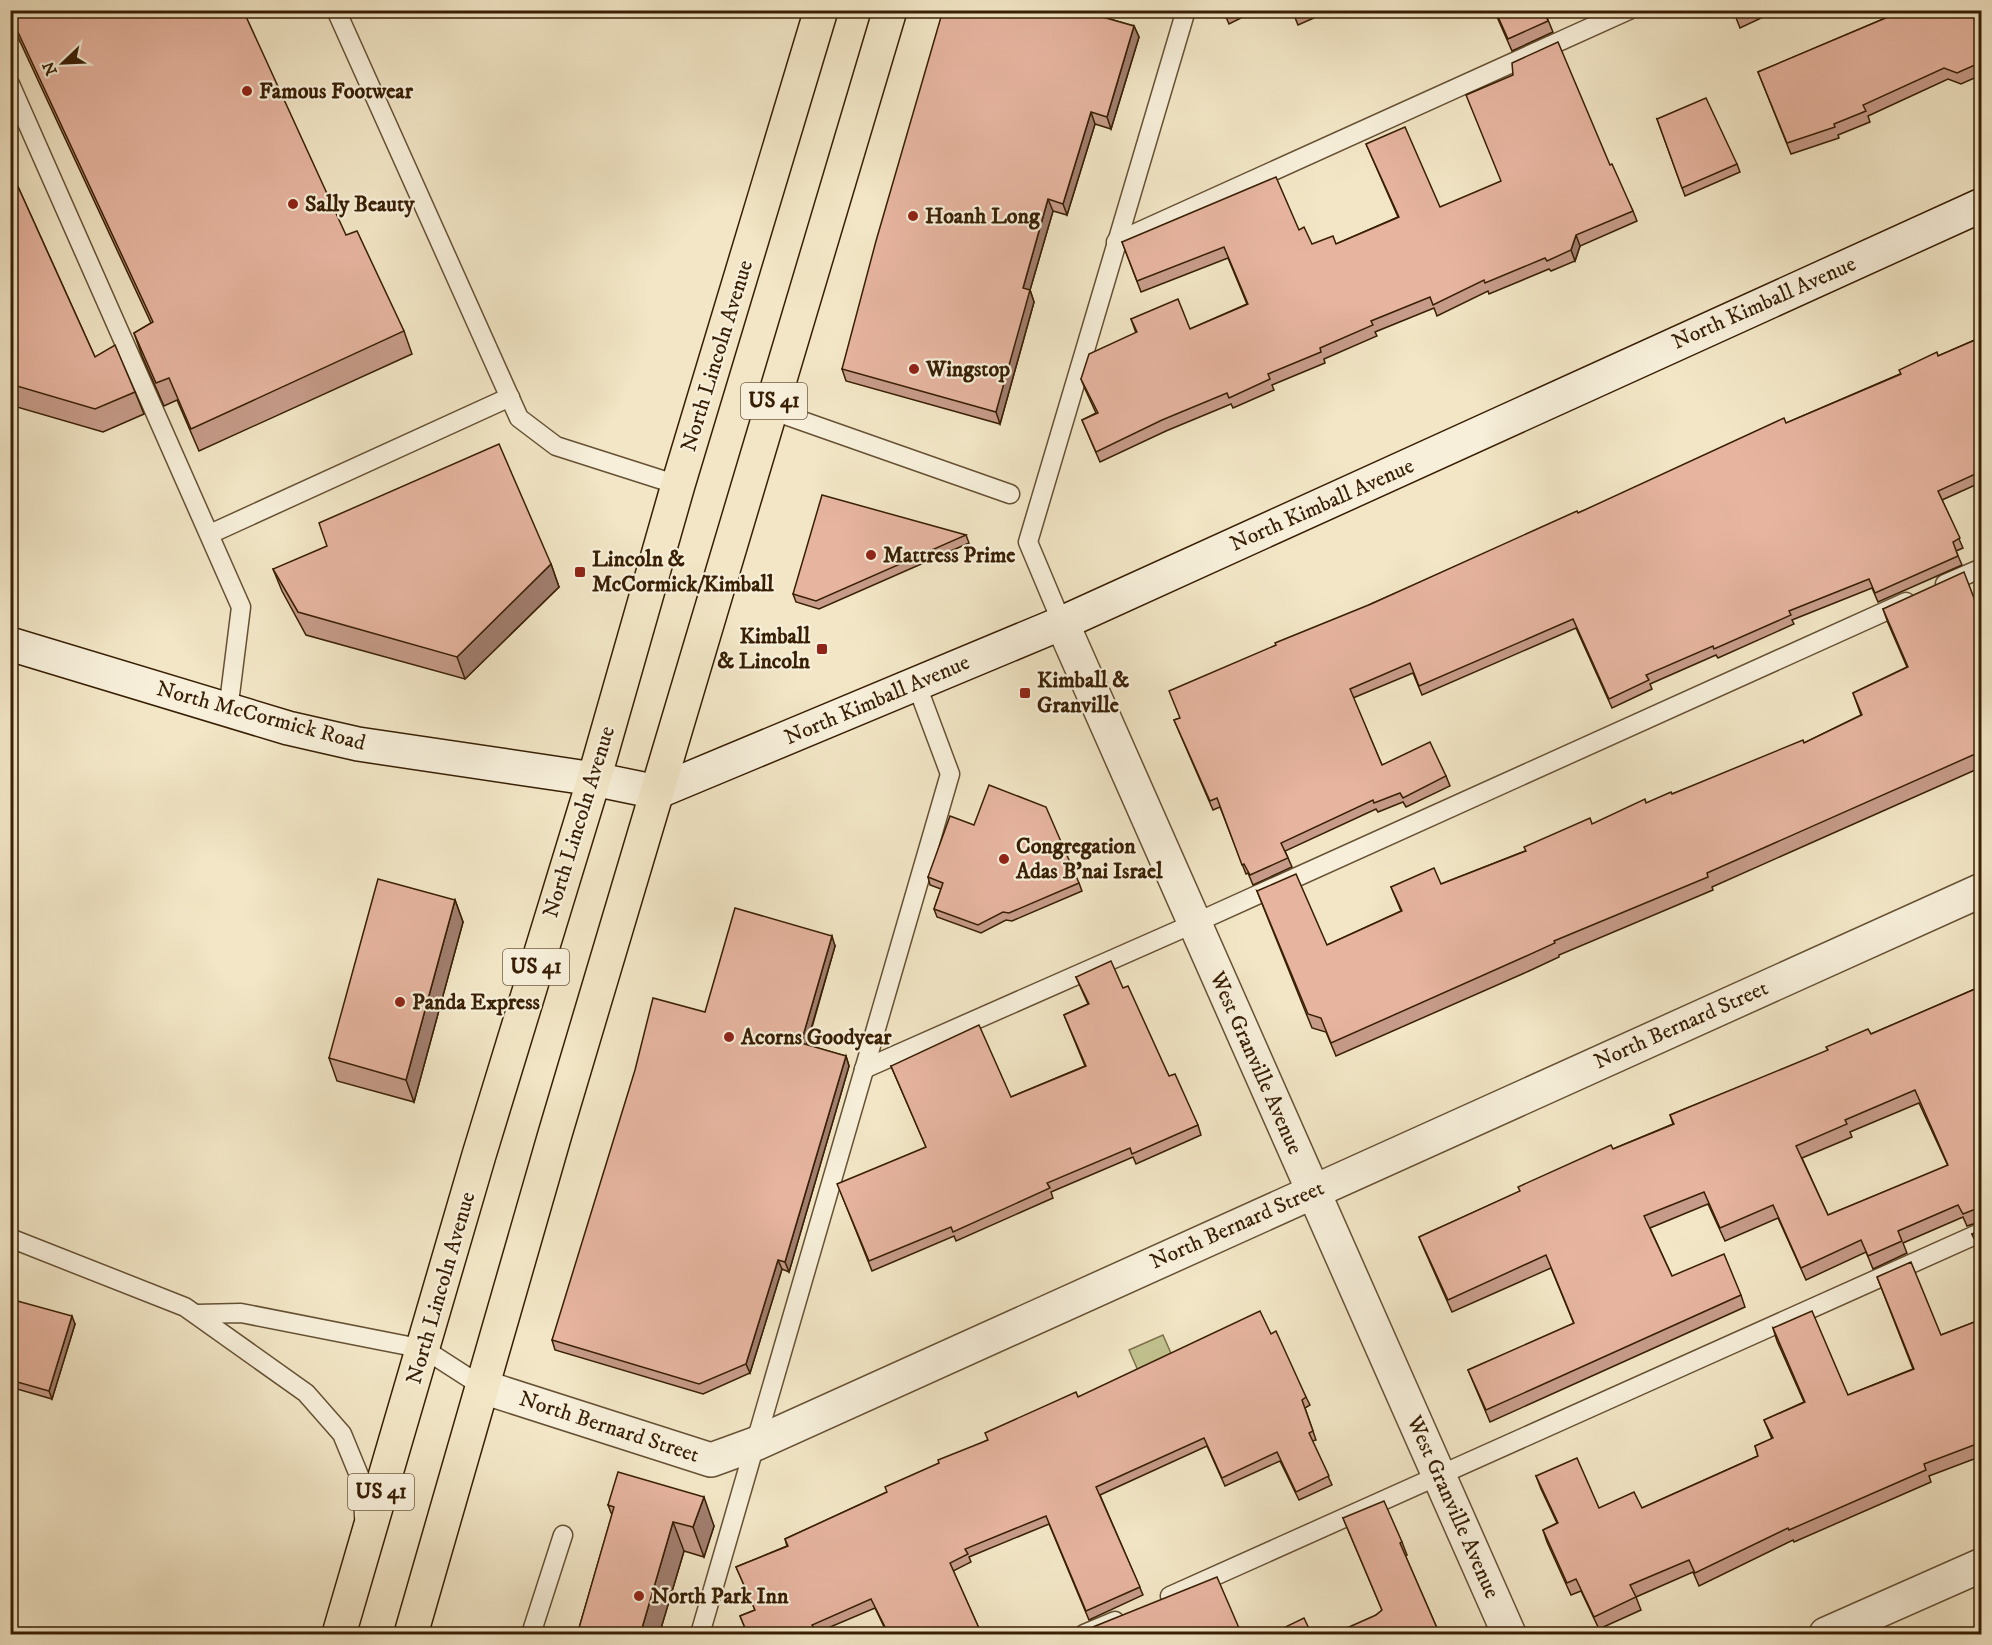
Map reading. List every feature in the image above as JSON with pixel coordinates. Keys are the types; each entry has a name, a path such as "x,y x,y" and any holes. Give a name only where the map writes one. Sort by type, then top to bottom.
{"main road":[{"name":"North Lincoln Avenue","path":"339,1635 479,1155 594,779 678,485 821,10"},
{"name":"US 41","path":"411,1635 555,1134 890,10"}],"street":[{"name":"North Kimball Avenue","path":"657,792 1062,623 1982,205"},
{"name":"West Granville Avenue","path":"1062,623 1509,1635"},
{"name":"North McCormick Road","path":"10,644 228,711 358,744 594,779 657,792"},
{"name":"North Bernard Street","path":"483,1387 711,1460 755,1444 1313,1190 1982,890"},
{"path":"1826,1635 1982,1565"}],"lane":[{"path":"336,10 519,418 556,446 678,485"},
{"path":"1062,623 1028,542 1186,10"},
{"path":"1116,242 1629,10"},
{"path":"10,84 242,607 228,711"},
{"path":"210,534 510,397"},
{"path":"771,410 1011,495"},
{"path":"864,1069 1195,923 1982,568"},
{"path":"700,1635 950,774 916,684"},
{"path":"1150,1605 1982,1232"},
{"path":"10,1238 197,1314 306,1393 342,1434 363,1485 365,1545"},
{"path":"197,1314 241,1313 424,1349 483,1387"},
{"path":"531,1635 563,1535"},
{"path":"1084,1635 1128,1615"}],"green space":[{"path":"1163,1335 1194,1406 1160,1421 1129,1350"}],"building":[{"path":"10,10 243,10 346,235 357,231 404,331 191,429 169,378 156,383 134,333 153,322 10,15"},
{"path":"943,10 1093,10 1092,14 1134,26 1107,117 1091,112 1063,204 1048,199 1023,288 1030,290 996,412 842,369 876,241"},
{"path":"1495,10 1544,10 1548,21 1508,39"},
{"path":"1733,10 1748,10 1735,16"},
{"path":"1886,10 1982,10 1982,57 1975,65 1957,73 1944,68 1863,105 1866,111 1834,124 1835,127 1787,143 1758,72 1888,17"},
{"path":"1558,42 1610,165 1612,164 1633,211 1576,235 1571,250 1547,261 1545,258 1485,283 1484,280 1433,305 1430,297 1371,321 1373,325 1320,348 1321,352 1268,374 1270,379 1229,398 1227,393 1162,420 1096,452 1082,420 1098,413 1081,379 1089,354 1137,332 1131,319 1178,299 1190,329 1248,304 1224,247 1137,281 1122,242 1276,177 1299,230 1304,227 1312,244 1333,236 1336,244 1399,217 1366,144 1405,127 1440,207 1501,181 1466,95 1513,75 1512,63"},
{"path":"1706,98 1737,164 1682,188 1657,119"},
{"path":"10,169 95,357 115,345 135,392 95,409 10,384"},
{"path":"1982,337 1982,471 1938,491 1960,538 1953,542 1958,556 1875,593 1869,579 1789,611 1791,615 1714,649 1713,646 1646,675 1649,680 1609,699 1573,619 1419,686 1410,663 1350,689 1382,765 1430,742 1446,776 1403,798 1400,793 1374,803 1373,800 1281,843 1288,858 1250,875 1244,864 1242,865 1217,798 1210,801 1174,720 1180,718 1169,691 1276,645 1275,643 1371,604 1577,511 1578,513 1784,418 1786,423 1901,374 1899,370 1937,352 1938,356"},
{"path":"499,444 551,564 457,657 298,612 273,569 327,546 319,523"},
{"name":"Mattress Prime","path":"822,495 966,535 816,601 793,594"},
{"path":"1964,572 1982,619 1982,751 1707,873 1708,877 1554,941 1555,943 1331,1043 1321,1018 1308,1014 1257,891 1296,874 1327,945 1402,911 1391,887 1434,868 1441,884 1526,851 1524,847 1590,818 1592,824 1645,799 1646,803 1671,792 1672,794 1803,740 1804,743 1862,715 1853,693 1908,667 1883,609"},
{"name":"Congregation Adas B'nai Israel","path":"989,785 1046,807 1079,883 1009,913 1003,912 978,925 934,909 943,883 928,877 950,816 974,825"},
{"name":"Panda Express","path":"378,879 455,900 406,1080 329,1058"},
{"path":"735,908 832,936 801,1043 846,1056 785,1262 778,1260 746,1364 699,1384 552,1340 635,1070 653,998 705,1012"},
{"path":"1111,961 1123,988 1128,986 1169,1076 1175,1074 1198,1125 1132,1154 1130,1148 1047,1183 1050,1188 953,1232 951,1227 869,1261 837,1184 926,1147 891,1066 979,1025 1011,1097 1086,1066 1064,1015 1089,1004 1076,977"},
{"path":"1982,986 1982,1211 1978,1208 1963,1214 1958,1205 1898,1231 1902,1241 1868,1256 1861,1240 1801,1268 1773,1205 1720,1228 1704,1192 1644,1216 1672,1276 1724,1254 1741,1295 1486,1410 1468,1370 1574,1323 1546,1255 1448,1300 1419,1237 1520,1191 1518,1187 1611,1145 1613,1149 1674,1124 1670,1115 1828,1050 1826,1047 1868,1029 1871,1034","holes":["1915,1090 1948,1165 1828,1215 1796,1146 1847,1124 1845,1120"]},
{"path":"1982,1229 1982,1253 1972,1234"},
{"path":"1911,1262 1941,1335 1982,1319 1982,1442 1924,1464 1926,1470 1789,1530 1788,1528 1695,1573 1689,1560 1630,1585 1636,1597 1594,1617 1576,1579 1567,1583 1543,1530 1558,1523 1536,1476 1577,1458 1599,1508 1634,1492 1642,1508 1758,1456 1755,1446 1773,1438 1764,1420 1805,1402 1773,1328 1812,1311 1848,1395 1914,1369 1877,1277"},
{"path":"10,1299 72,1316 49,1391 10,1380"},
{"path":"1260,1311 1271,1334 1276,1331 1306,1397 1302,1400 1313,1431 1309,1433 1329,1476 1296,1492 1277,1452 1222,1478 1204,1438 1096,1487 1140,1587 1086,1611 1046,1516 965,1549 968,1554 950,1563 982,1635 889,1635 871,1599 812,1625 815,1630 804,1635 748,1635 740,1616 755,1610 736,1567 788,1546 785,1539 887,1492 885,1487 939,1463 938,1460 988,1440 985,1433 1076,1392 1078,1397"},
{"path":"618,1472 704,1497 693,1527 673,1522 640,1635 577,1635 614,1507 608,1505"},
{"path":"1384,1501 1440,1635 1331,1635 1376,1615 1382,1610 1343,1518"},
{"path":"1217,1577 1242,1635 1096,1635 1093,1627"},
{"path":"1304,1618 1312,1635 1269,1635"}],"place":[{"name":"Famous Footwear","path":"247,91"},
{"name":"Sally Beauty","path":"293,204"},
{"name":"Hoanh Long","path":"913,216"},
{"name":"Wingstop","path":"914,369"},
{"name":"Mattress Prime","path":"871,555"},
{"name":"Lincoln & McCormick/Kimball","path":"580,572"},
{"name":"Kimball & Lincoln","path":"822,649"},
{"name":"Kimball & Granville","path":"1025,693"},
{"name":"Congregation Adas B'nai Israel","path":"1004,859"},
{"name":"Panda Express","path":"400,1002"},
{"name":"Acorns Goodyear","path":"729,1037"},
{"name":"North Park Inn","path":"639,1596"}]}
